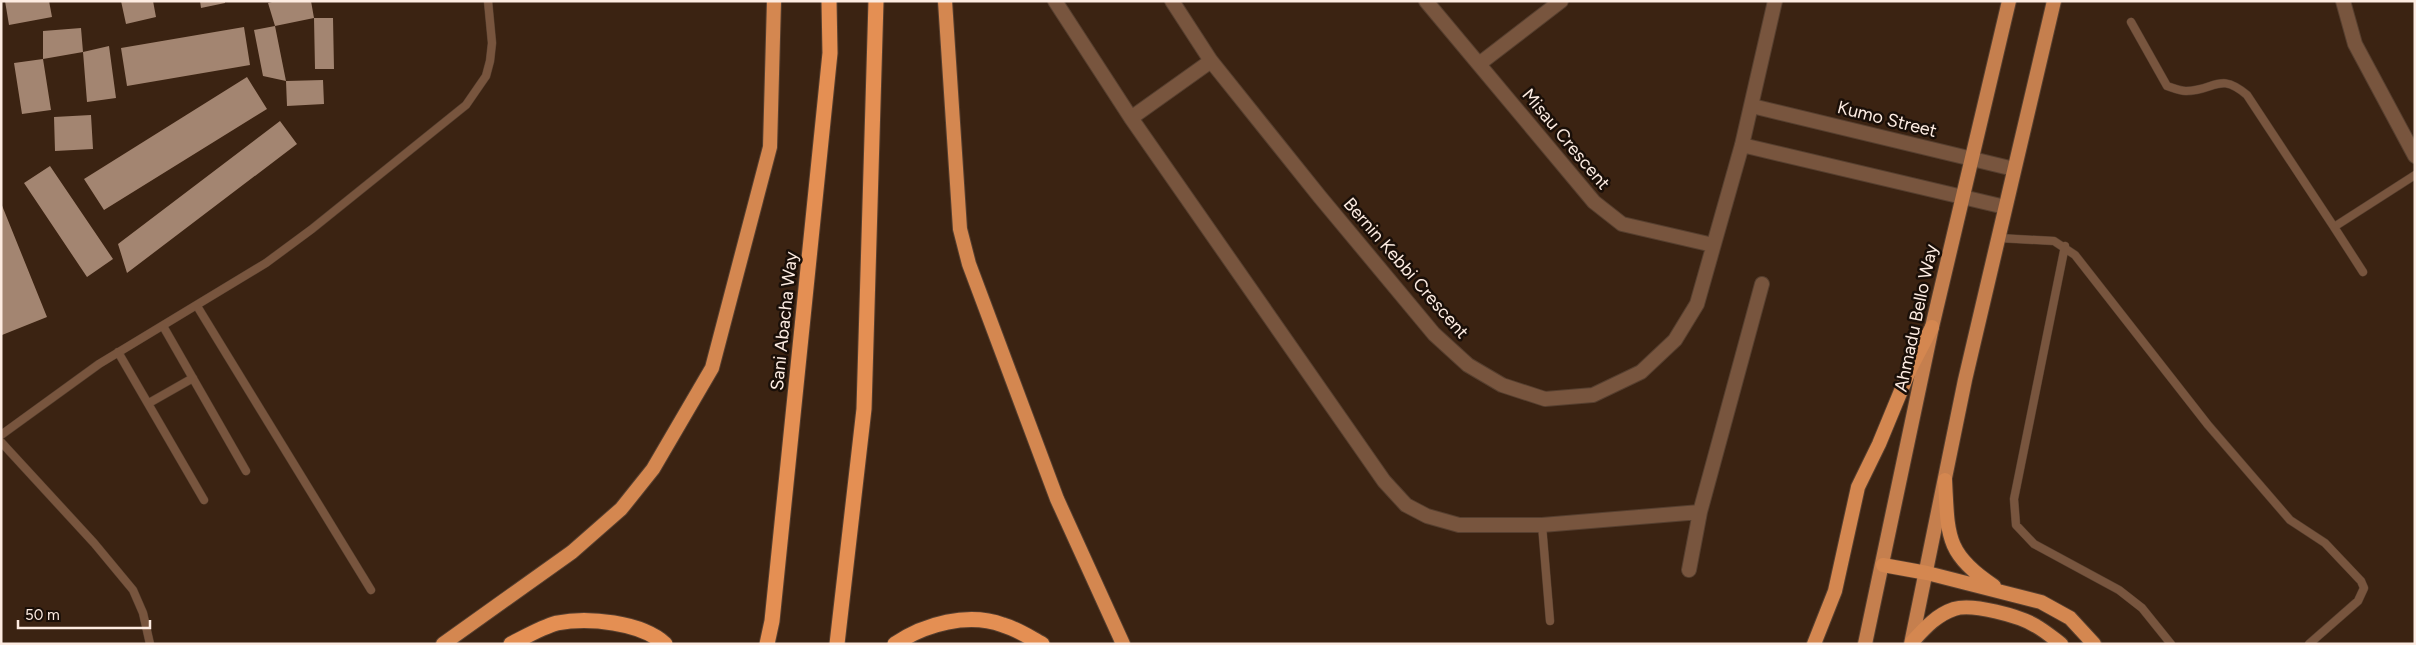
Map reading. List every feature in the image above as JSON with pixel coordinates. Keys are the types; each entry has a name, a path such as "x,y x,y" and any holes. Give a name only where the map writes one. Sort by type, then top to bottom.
{"highway":[{"path":"443,644 572,552 621,508 653,469 712,368 770,147 774,1"},
{"name":"Sani Abacha Way","path":"767,644 772,621 830,53 829,1"},
{"path":"837,644 864,409 876,1"},
{"path":"945,1 960,229 969,264 1057,499 1123,644"},
{"path":"1814,644 1835,591 1858,487 1879,444 1910,369 1932,327"},
{"path":"1944,480 1946,507 1953,547 1964,563 2003,592"},
{"path":"1883,565 1927,573 2041,602 2070,618 2094,644"},
{"path":"1912,643 1935,618 1955,609 1968,608 2006,614 2034,625 2061,644"},
{"path":"511,644 556,624 590,620 626,626 660,639 665,644"},
{"path":"896,644 913,632 942,622 972,620 1002,624 1042,644"}],"main road":[{"name":"Ahmadu Bello Way","path":"1865,644 1932,327 2009,1"},
{"path":"1912,643 1965,380 1999,238 2004,207 2054,1"}],"street":[{"path":"1055,1 1131,118 1384,481 1406,505 1426,516 1459,525 1542,524 1700,512"},
{"name":"Bernin Kebbi Crescent","path":"1172,1 1211,61 1320,197 1434,334 1468,365 1502,386 1545,399 1593,395 1641,372 1675,340 1697,304 1742,145 1775,1"},
{"name":"Misau Crescent","path":"1426,1 1594,202 1622,224 1713,245"},
{"path":"1479,64 1561,1"},
{"path":"2343,1 2355,44 2415,156"},
{"path":"1131,118 1211,61"},
{"name":"Kumo Street","path":"1752,106 2014,168"},
{"path":"1742,145 2004,207"},
{"path":"1689,570 1700,512 1762,284"}],"lane":[{"path":"1,435 118,352 266,263 312,229 466,105 486,76 490,61 492,43 488,1"},
{"path":"2131,22 2167,86 2185,92 2223,82 2236,85 2247,95 2363,272"},
{"path":"2334,227 2415,175"},
{"path":"1999,238 2054,241 2065,246 2075,255 2208,425 2290,520 2325,543 2361,581 2364,588 2358,601 2309,644"},
{"path":"2065,246 2014,499 2016,525 2034,544 2119,590 2142,608 2171,644"},
{"path":"197,306 371,590"},
{"path":"163,326 246,470"},
{"path":"118,352 204,500"},
{"path":"149,403 193,378"},
{"path":"1,442 94,543 133,590 143,613 150,644"},
{"path":"1542,524 1550,621"}],"building":[{"path":"5,1 49,1 52,17 9,25"},
{"path":"121,1 153,1 156,17 126,24"},
{"path":"200,1 225,1 225,3 201,8"},
{"path":"276,1 311,1 314,18 275,26 268,3"},
{"path":"314,18 333,18 334,69 315,69"},
{"path":"275,26 286,81 263,76 254,30"},
{"path":"244,27 250,65 127,86 121,48"},
{"path":"81,28 83,52 43,59 43,31"},
{"path":"109,46 116,98 87,102 83,52"},
{"path":"43,59 51,110 22,114 14,63"},
{"path":"247,77 267,109 104,210 84,179"},
{"path":"323,80 324,104 287,106 286,81"},
{"path":"91,115 93,149 55,151 54,117"},
{"path":"280,121 297,144 127,273 118,244"},
{"path":"50,166 113,259 87,277 24,183"},
{"path":"1,203 47,317 2,335 1,332"}]}
